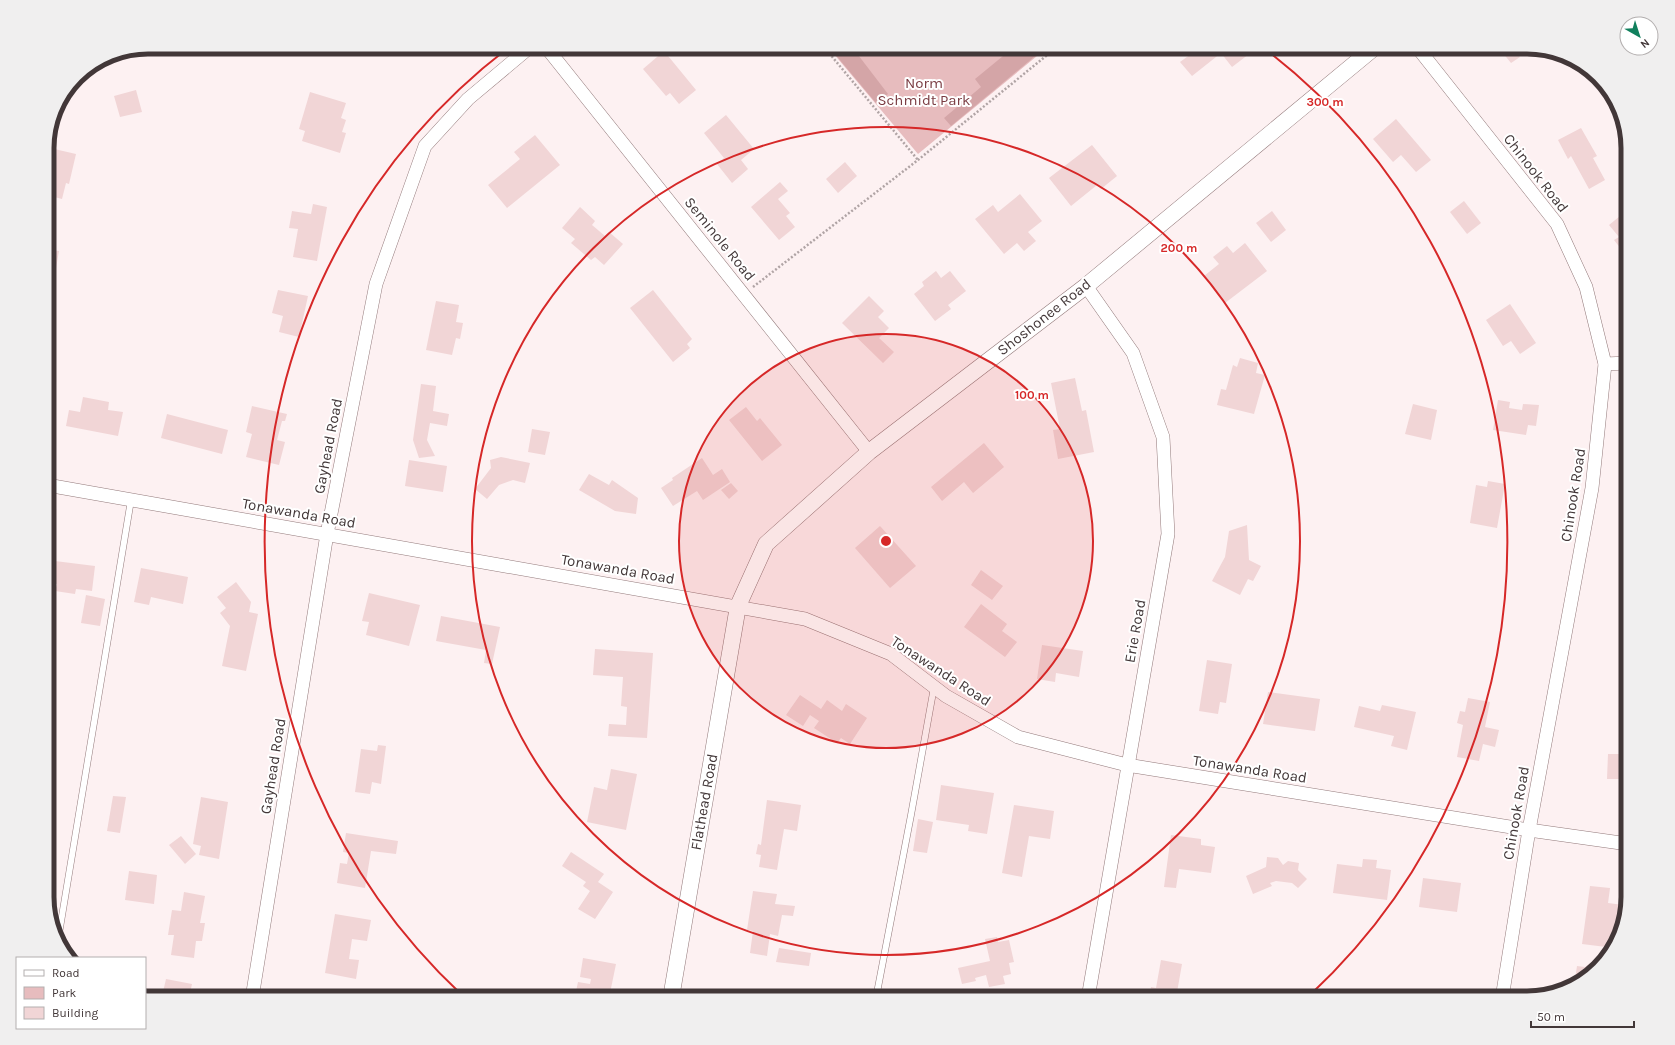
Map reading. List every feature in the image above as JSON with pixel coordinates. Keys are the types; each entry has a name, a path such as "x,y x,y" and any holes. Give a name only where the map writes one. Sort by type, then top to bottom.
{"street":[{"name":"Gayhead Road","path":"253,991 327,534 376,284 425,146 468,99 522,54"},
{"name":"Seminole Road","path":"552,54 869,452"},
{"name":"Shoshonee Road","path":"738,606 766,544 869,452 1086,286 1367,54"},
{"name":"Chinook Road","path":"1423,54 1557,224 1586,287 1605,364 1592,488 1529,830 1503,991"},
{"name":"Erie Road","path":"1086,286 1133,353 1163,437 1168,534 1089,991"},
{"path":"1605,364 1621,363"},
{"name":"Tonawanda Road","path":"54,486 805,619 891,654 946,696 1018,737 1127,765 1529,830 1621,843"},
{"name":"Flathead Road","path":"672,991 738,606"}],"lane":[{"path":"60,930 131,500"},
{"path":"877,991 912,815 934,687"}],"path":[{"path":"830,54 918,160"},
{"path":"743,294 918,160 1048,54"}],"green space":[{"name":"Norm Schmidt Park","path":"834,54 1039,54 918,154"}],"shaded area":[{"path":"835,54 857,54 888,94 876,103"},
{"path":"1005,54 1038,54 951,126 944,118 981,87 975,79"}],"building":[{"path":"660,54 666,54 696,90 679,104 670,93 666,96 643,69"},
{"path":"1191,54 1220,54 1192,76 1180,62"},
{"path":"1222,54 1249,54 1232,67"},
{"path":"1504,54 1518,54 1520,57 1511,63"},
{"path":"136,90 142,112 120,117 114,96"},
{"path":"310,92 346,103 341,118 346,120 342,132 346,133 340,153 302,141 305,131 299,129"},
{"path":"726,115 754,149 741,160 748,169 732,183 717,164 724,158 704,133"},
{"path":"1396,119 1431,160 1416,172 1401,155 1393,162 1373,139"},
{"path":"1581,128 1597,156 1593,158 1605,180 1589,189 1571,156 1568,159 1558,140"},
{"path":"535,135 560,165 507,208 488,185 520,159 514,152"},
{"path":"1092,145 1117,176 1101,189 1097,185 1071,206 1049,178"},
{"path":"54,149 76,154 69,184 66,183 62,199 54,197"},
{"path":"845,162 857,176 838,193 826,179"},
{"path":"780,182 788,191 778,199 790,213 786,216 795,227 779,240 751,207"},
{"path":"1020,194 1042,221 1028,232 1036,241 1024,251 1017,243 1004,254 975,219 993,205 998,212"},
{"path":"1464,201 1481,223 1467,234 1450,212"},
{"path":"313,204 327,207 317,261 293,257 298,229 289,228 292,211 311,214"},
{"path":"580,207 595,221 592,225 605,236 609,232 623,244 604,265 595,257 591,260 571,243 575,239 562,228"},
{"path":"1272,211 1286,230 1271,242 1256,223"},
{"path":"1621,215 1621,249 1614,240 1619,237 1609,225"},
{"path":"1245,243 1267,271 1225,303 1204,276 1219,264 1213,257 1227,246 1233,253"},
{"path":"54,250 59,251 54,279"},
{"path":"936,271 941,278 950,271 966,291 948,305 951,309 935,321 914,294 924,286 922,282"},
{"path":"278,290 308,296 299,337 279,332 283,316 272,313"},
{"path":"653,290 692,339 687,344 690,348 673,362 630,308"},
{"path":"869,296 884,311 878,317 889,328 879,338 894,352 883,363 842,323"},
{"path":"436,301 459,305 456,322 463,323 460,339 456,338 452,355 426,350"},
{"path":"1510,304 1536,343 1520,354 1511,341 1503,346 1486,320"},
{"path":"1240,358 1258,363 1256,373 1265,375 1254,414 1217,405 1221,389 1226,390 1233,365 1237,367"},
{"path":"1075,378 1082,411 1086,410 1094,452 1058,459 1053,430 1060,429 1051,383"},
{"path":"421,384 436,386 433,411 449,414 447,426 430,423 427,440 435,456 419,458 413,440"},
{"path":"83,397 109,402 108,410 123,412 118,436 66,426 69,410 80,412"},
{"path":"1498,400 1510,402 1509,408 1522,410 1523,404 1539,405 1536,426 1528,425 1526,435 1493,430"},
{"path":"1413,404 1437,410 1431,440 1405,434"},
{"path":"252,406 287,414 285,421 282,421 277,440 285,442 279,465 246,457 252,434 246,432"},
{"path":"746,407 757,421 760,418 782,445 762,461 729,420"},
{"path":"167,414 228,430 222,454 161,438"},
{"path":"532,429 550,432 545,455 528,452"},
{"path":"984,443 1004,467 973,493 964,482 942,501 931,487"},
{"path":"501,457 530,463 525,483 513,480 499,485 487,499 475,489 491,468 490,460"},
{"path":"702,458 713,475 722,469 730,482 703,500 697,491 673,506 661,488 673,480 672,478"},
{"path":"409,460 447,466 443,492 405,486"},
{"path":"589,474 609,485 612,480 638,498 636,514 615,511 579,490"},
{"path":"1488,481 1505,484 1497,528 1470,523 1476,485 1487,487"},
{"path":"731,483 738,491 729,499 721,490"},
{"path":"1247,525 1249,560 1261,566 1253,581 1248,579 1240,595 1212,581 1225,557 1229,531"},
{"path":"880,526 916,566 890,588 855,548"},
{"path":"54,561 95,566 92,591 76,589 75,594 55,591 57,584 54,584"},
{"path":"141,568 188,577 183,604 151,597 149,605 134,602"},
{"path":"981,570 1003,586 992,600 971,585"},
{"path":"236,582 251,602 249,612 258,614 246,671 222,666 230,626 220,613 226,608 217,597"},
{"path":"369,593 420,605 409,646 366,635 369,622 362,621"},
{"path":"86,595 105,599 100,626 81,623"},
{"path":"981,604 1007,624 1002,631 1017,642 1005,657 964,627"},
{"path":"441,616 500,627 492,664 484,663 486,650 436,641"},
{"path":"1042,645 1083,651 1079,677 1056,673 1055,682 1037,679"},
{"path":"595,649 653,653 647,738 608,736 609,724 626,725 627,707 621,706 623,677 593,675"},
{"path":"1207,660 1232,664 1226,703 1220,702 1218,714 1199,711"},
{"path":"1268,692 1320,699 1315,731 1263,724"},
{"path":"800,695 821,709 827,700 842,711 846,704 867,718 850,744 841,738 837,743 814,728 819,721 810,715 803,726 786,715"},
{"path":"1468,698 1490,702 1485,727 1499,730 1495,747 1483,744 1479,761 1457,757 1463,725 1457,723 1460,711 1465,712"},
{"path":"1382,705 1416,712 1407,750 1391,746 1394,736 1354,727 1359,706 1380,711"},
{"path":"378,745 386,746 381,784 372,782 370,794 355,792 361,749 377,751"},
{"path":"1608,754 1621,754 1621,779 1607,779"},
{"path":"611,769 637,774 626,830 587,822 594,787 607,790"},
{"path":"941,785 994,793 987,834 968,831 969,825 936,820"},
{"path":"113,796 126,797 120,833 107,831"},
{"path":"201,797 228,802 219,859 199,855 201,846 193,844"},
{"path":"767,800 801,805 797,831 784,829 777,870 759,867 761,855 756,854 758,844 761,845"},
{"path":"1014,805 1054,811 1050,839 1029,836 1022,877 1002,873"},
{"path":"918,819 933,822 927,853 913,851"},
{"path":"346,833 398,841 396,854 371,851 365,888 337,883 340,863 347,864 349,853 343,852"},
{"path":"1171,835 1201,839 1201,845 1215,847 1211,873 1179,869 1176,888 1164,887"},
{"path":"181,836 196,854 185,864 169,845"},
{"path":"571,852 604,874 598,882 613,892 595,919 578,909 590,891 583,886 586,882 562,866"},
{"path":"1267,857 1278,858 1283,865 1288,861 1299,863 1298,870 1307,879 1298,888 1292,883 1276,881 1270,883 1272,886 1253,894 1246,876 1266,867"},
{"path":"1363,859 1377,860 1376,868 1391,870 1387,900 1333,893 1337,864 1362,867"},
{"path":"129,871 157,875 154,904 125,900"},
{"path":"1423,878 1461,883 1457,912 1419,907"},
{"path":"1590,886 1610,888 1608,903 1620,905 1618,922 1614,933 1606,947 1582,944"},
{"path":"753,891 777,894 775,904 795,906 793,916 782,915 778,936 770,934 767,956 750,953 753,931 747,930"},
{"path":"184,892 205,896 200,923 205,923 202,941 196,941 194,958 171,955 174,935 168,935 172,910 181,911"},
{"path":"335,914 371,920 367,941 352,939 349,959 359,960 356,979 325,973"},
{"path":"997,937 998,942 1009,940 1014,962 1009,963 1011,974 1003,976 1005,984 989,987 986,975 975,978 976,981 962,984 958,968 990,961 985,939"},
{"path":"779,948 811,953 809,966 776,962"},
{"path":"583,958 616,964 610,991 576,991 578,982 590,984 591,979 580,977"},
{"path":"1161,960 1182,964 1177,991 1150,991 1151,987 1156,988"},
{"path":"1593,961 1595,963 1575,977 1577,966 1585,967"},
{"path":"166,979 192,984 190,991 163,991"}]}
